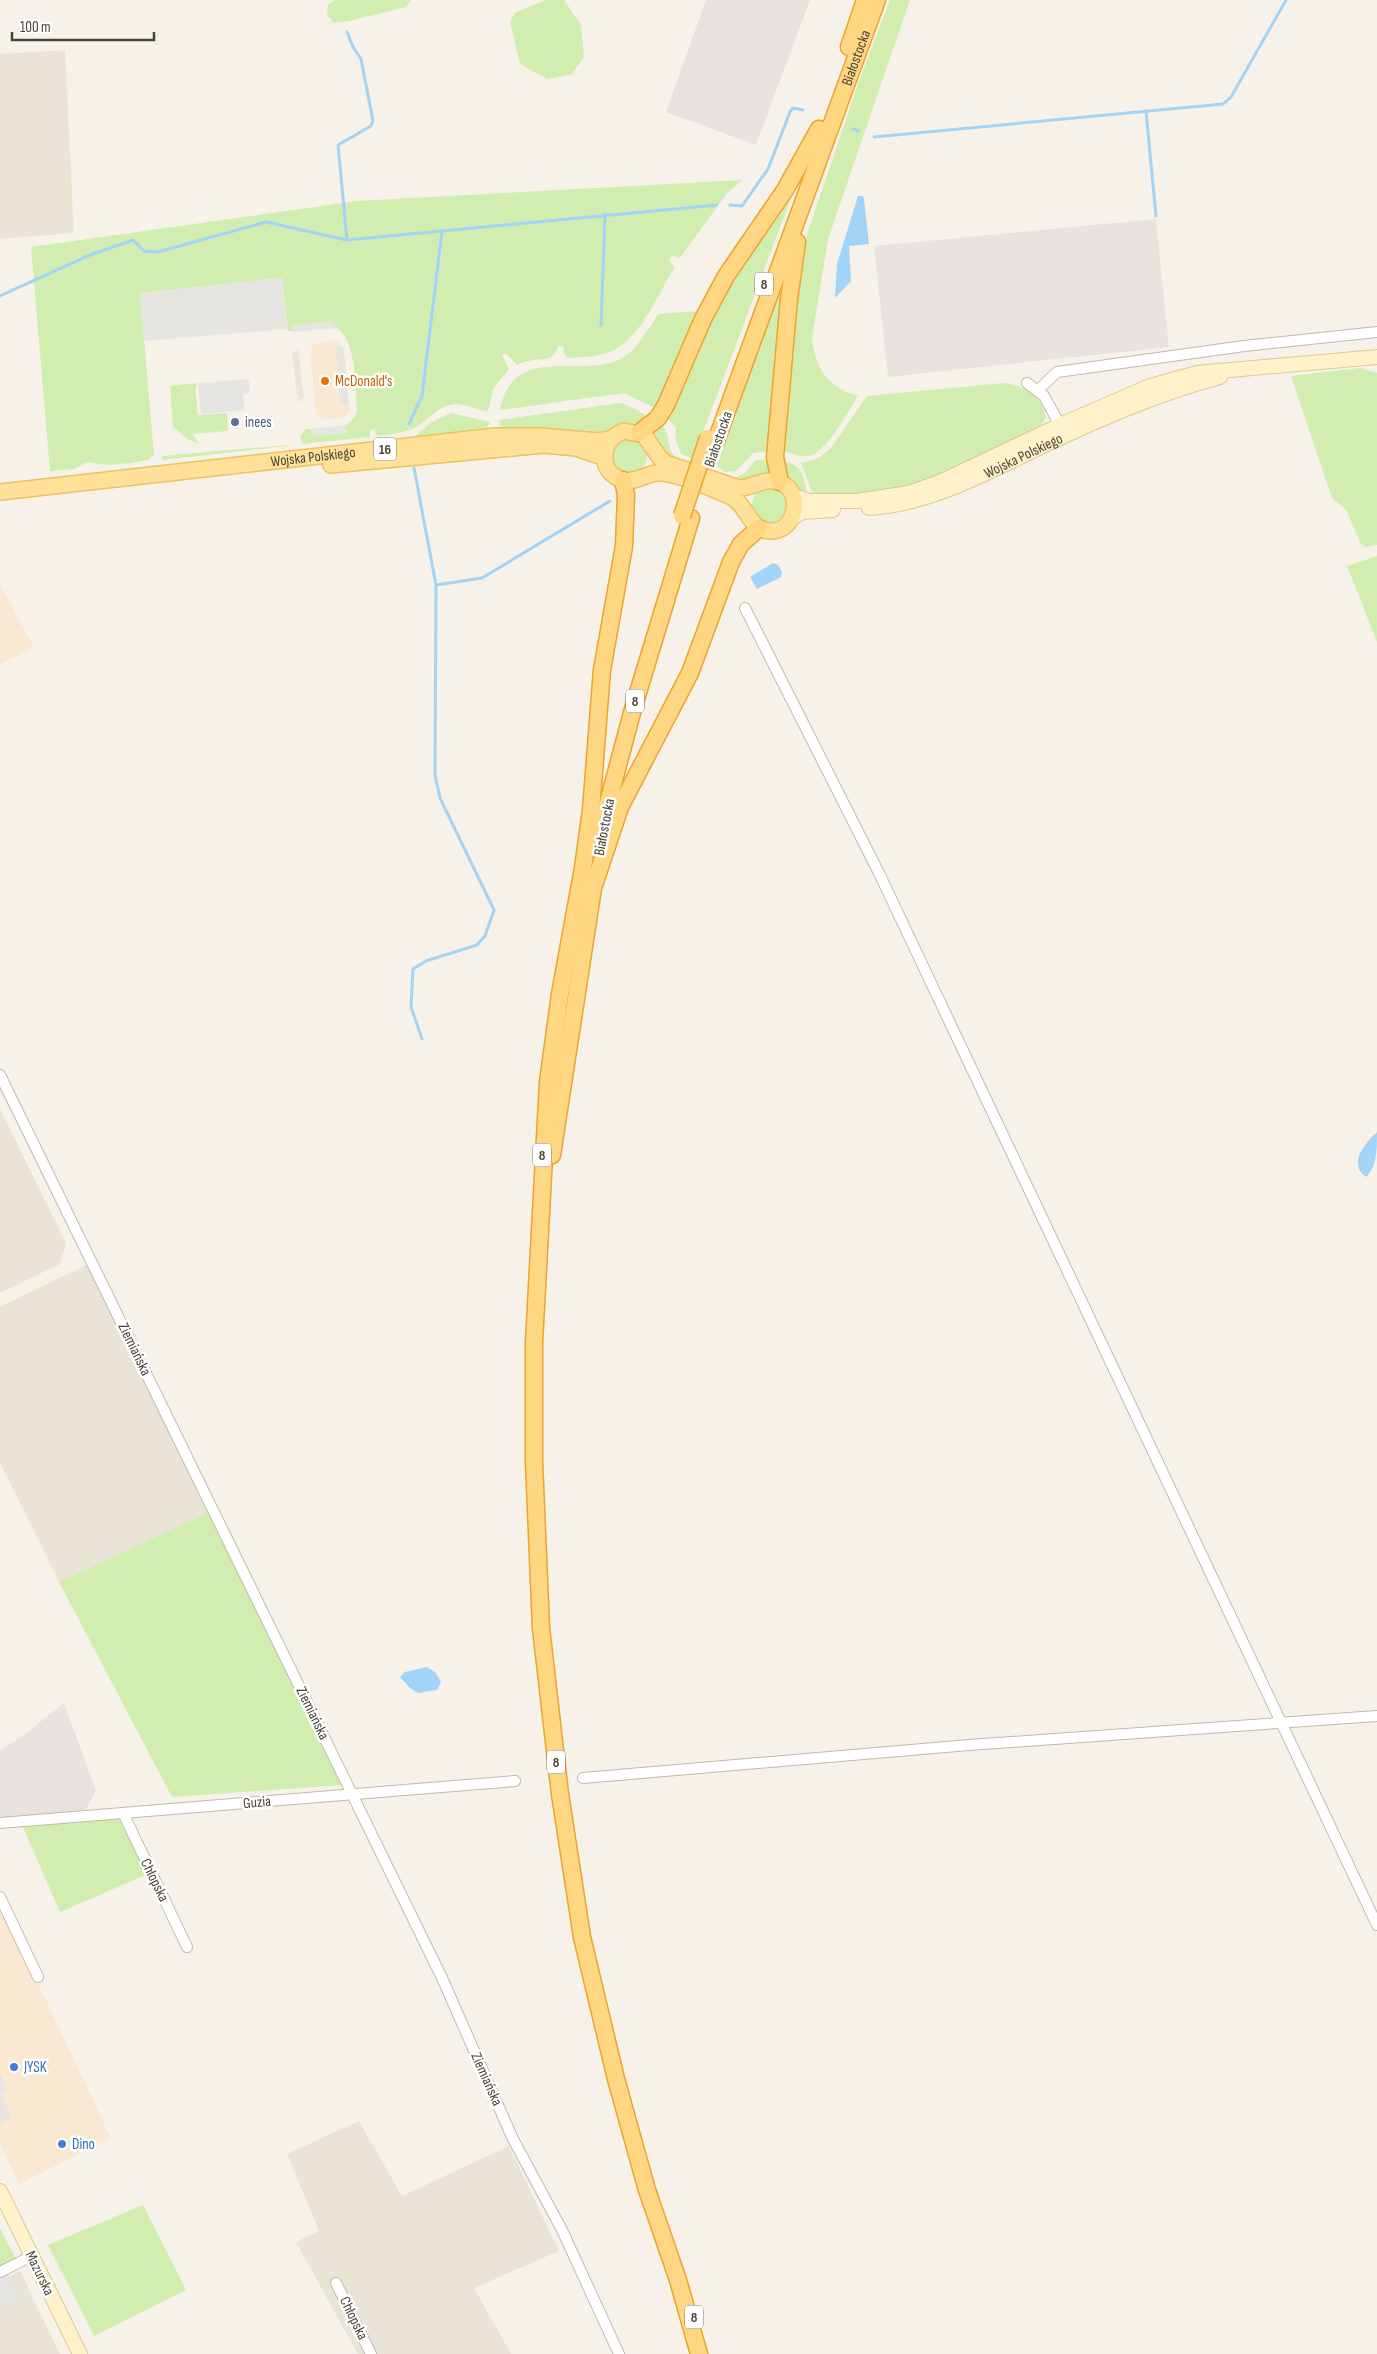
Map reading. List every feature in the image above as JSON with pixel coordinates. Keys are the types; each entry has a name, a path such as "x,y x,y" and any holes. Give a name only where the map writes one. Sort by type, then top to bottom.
{"highway":[{"name":"Białostocka","path":"583,868 622,710 712,439 865,0"},
{"name":"Białostocka","path":"712,439 806,198 878,0"},
{"path":"639,433 658,418 666,405 718,289 786,190 820,129"},
{"path":"780,482 775,457 789,299 795,251 806,198"},
{"path":"583,868 591,810 602,670 624,546 626,495 622,480"},
{"name":"Białostocka","path":"594,888 605,814 687,517"},
{"path":"594,888 620,807 690,673 731,562 741,544 759,528"},
{"name":"8","path":"583,868 560,994 548,1082 542,1160 541,1229 534,1343 534,1462 541,1628 560,1794 582,1937 616,2079 647,2190 678,2280 700,2354"},
{"name":"8","path":"541,1229 575,996 594,888"},
{"name":"8","path":"678,2280 710,2354"}],"main road":[{"name":"Wojska Polskiego","path":"792,496 810,501 857,501 909,493 1063,430 1206,381 1249,370 1377,357"},
{"name":"Wojska Polskiego","path":"793,517 803,512 884,508 909,503 967,482 1063,430"},
{"name":"16","path":"609,439 624,431 639,433"},
{"path":"609,439 605,445 605,458 610,471 622,480 636,480 650,474 665,474 731,491 765,481 780,482 787,487 792,496 794,504 793,517 780,529 773,531 759,528 753,523 731,491 666,463 660,458 649,440 639,433"},
{"name":"Wojska Polskiego","path":"297,464 496,436 541,436 598,441 609,439"},
{"name":"Wojska Polskiego","path":"0,492 297,464 544,445 576,448 605,458"},
{"name":"Mazurska","path":"0,2191 80,2354"}],"street":[{"path":"1038,390 1057,372 1244,346 1377,332"},
{"path":"1028,383 1038,390 1063,430"},
{"path":"744,608 883,882 1377,1925"},
{"name":"Ziemiańska","path":"0,1075 444,1980 512,2137 562,2230 619,2354"},
{"path":"583,1778 969,1745 1377,1716"},
{"name":"Guzia","path":"0,1823 515,1781"},
{"name":"Chłopska","path":"123,1813 187,1946"},
{"path":"0,1897 38,1977"},
{"path":"0,2272 32,2256"},
{"name":"Chłopska","path":"336,2283 371,2354"}],"shaded area":[{"path":"706,0 810,0 756,145 666,112"},
{"path":"65,50 74,233 0,239 0,54"},
{"path":"1156,219 1169,347 888,377 874,246"},
{"path":"282,278 287,329 144,341 140,293"},
{"path":"331,321 339,328 293,332 291,326"},
{"path":"334,340 340,342 344,348 338,345 340,403 349,407 350,411 345,417 324,420 318,417 316,412 310,352 314,344"},
{"path":"338,345 344,348 349,407 340,403 336,348"},
{"path":"298,349 304,398 298,402 292,354"},
{"path":"249,379 250,393 243,394 245,410 201,414 198,383"},
{"path":"344,425 347,431 344,434 315,436 310,429"},
{"path":"0,583 34,648 0,664"},
{"path":"0,1109 66,1244 60,1264 0,1293"},
{"path":"88,1264 209,1512 59,1582 0,1463 0,1307"},
{"path":"64,1703 96,1791 85,1811 0,1819 0,1751 24,1735"},
{"path":"0,1903 111,2138 19,2184 0,2143"},
{"path":"0,2073 8,2090 1,2094 12,2118 0,2124"},
{"path":"359,2121 402,2196 509,2146 559,2251 474,2288 511,2354 358,2354 296,2242 319,2231 287,2154"},
{"path":"20,2271 60,2354 0,2354 0,2282"},
{"path":"7,2272 27,2311 3,2301 0,2303 0,2276"}],"green space":[{"path":"336,0 411,0 406,7 334,23 327,15 328,4"},
{"path":"545,0 564,0 581,25 584,57 571,75 547,79 520,64 510,22 515,13"},
{"path":"890,0 910,0 828,239 812,338 816,359 825,375 839,388 858,396 825,445 812,455 797,455 782,451 793,329 807,234 859,81"},
{"path":"743,180 727,193 680,258 672,256 669,261 675,267 649,313 633,335 624,343 614,350 603,354 568,358 564,354 563,346 558,346 553,356 517,365 506,353 502,356 509,369 493,389 488,411 458,404 451,405 439,409 420,425 396,434 377,436 375,429 370,430 370,437 302,444 300,436 306,429 310,429 316,436 341,428 352,421 357,409 355,375 351,351 347,341 342,332 334,325 291,326 294,331 288,331 282,278 140,293 154,455 148,460 131,463 109,465 87,462 74,469 50,471 31,247 357,201"},
{"path":"793,193 693,459 681,454 675,437 676,427 666,417 715,309 740,266"},
{"path":"789,259 770,451 753,453 736,471 725,472 715,465"},
{"path":"700,311 657,409 624,393 500,410 508,388 520,375 535,369 553,366 591,366 609,363 625,356 635,348 658,314"},
{"path":"1360,368 1377,373 1377,545 1366,547 1361,544 1346,510 1332,498 1291,376"},
{"path":"195,383 197,386 195,388 198,415 227,413 228,431 192,434 199,444 187,439 173,427 170,386"},
{"path":"1004,383 1024,389 1041,403 1046,417 1040,428 941,477 893,493 814,497 801,463 818,458 830,449 867,396"},
{"path":"621,403 651,419 636,425 621,424 600,436 508,432 501,427 499,420"},
{"path":"451,413 490,422 484,433 376,442 416,436 433,421"},
{"path":"661,425 666,430 671,452 683,465 667,458 650,433"},
{"path":"630,439 642,444 647,456 642,468 630,473 618,468 613,456 618,444"},
{"path":"288,446 162,460 162,456"},
{"path":"756,460 768,460 771,474 739,483 730,480 745,473"},
{"path":"780,460 794,465 801,472 807,496 789,481"},
{"path":"769,488 781,493 786,505 781,517 769,522 757,517 752,505 757,493"},
{"path":"1377,556 1377,642 1347,566"},
{"path":"209,1512 341,1785 172,1797 59,1582"},
{"path":"121,1819 148,1874 60,1912 22,1825"},
{"path":"143,2205 186,2290 94,2336 48,2245"},
{"path":"0,2228 18,2263 0,2272"}],"water":[{"path":"858,196 863,196 864,199 869,244 849,246 851,281 835,298 837,264"},
{"path":"773,563 778,565 782,572 781,577 757,589 750,577"},
{"path":"1377,1132 1374,1163 1366,1177 1358,1166 1358,1160 1363,1148"},
{"path":"427,1667 435,1672 441,1682 437,1690 418,1693 410,1688 400,1677 405,1672"}],"waterway":[{"path":"874,137 1223,104 1231,97 1286,0"},
{"path":"347,32 353,47 361,59 373,121 371,126 338,145 347,240"},
{"path":"730,205 742,206 768,169 790,112 793,108 803,110"},
{"path":"1146,111 1156,216"},
{"path":"853,129 859,131"},
{"path":"0,296 90,255 133,240 144,251 158,252 266,222 347,240 717,205"},
{"path":"601,325 605,214"},
{"path":"409,424 422,396 442,231"},
{"path":"414,468 436,585 435,775 440,798 494,910 485,936 477,945 426,961 413,969 411,1007 422,1039"},
{"path":"436,585 482,578 610,501"}],"place":[{"name":"McDonald's","path":"325,381"},
{"name":"inees","path":"235,422"},
{"name":"JYSK","path":"14,2067"},
{"name":"Dino","path":"62,2144"}]}
